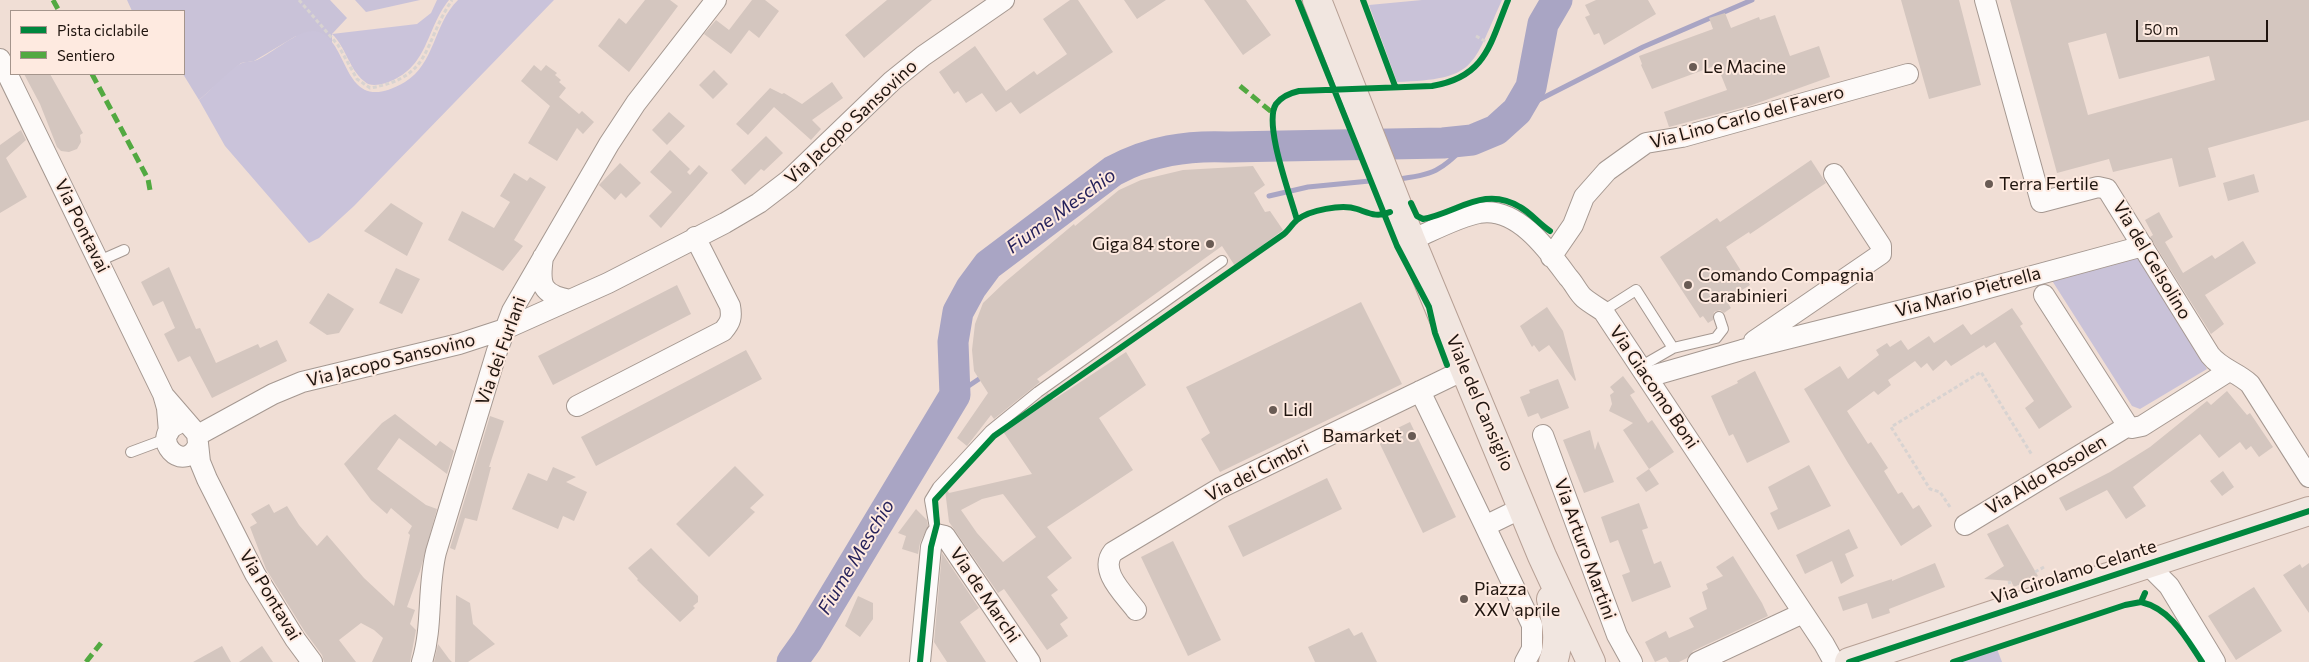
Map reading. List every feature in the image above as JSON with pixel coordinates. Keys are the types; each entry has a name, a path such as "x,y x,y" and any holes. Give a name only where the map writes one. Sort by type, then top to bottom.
{"main road":[{"name":"Viale del Cansiglio","path":"1318,0 1362,118 1411,240 1524,507 1542,556 1591,662"},
{"name":"Via Girolamo Celante","path":"1849,662 2309,511"},
{"name":"Viale del Cansiglio","path":"1542,556 1557,629 1557,649 1553,662"}],"street":[{"name":"Via dei Furlani","path":"422,662 429,633 434,559 512,311 609,144 636,103 716,0"},
{"name":"Via Jacopo Sansovino","path":"195,435 273,394 302,382 459,344 505,329 608,283 742,213 774,192 898,77 944,41 1004,0"},
{"name":"Via del Gelsolino","path":"1985,0 2041,202 2102,187 2110,193 2210,355 2219,366 2239,375 2250,384 2309,477"},
{"name":"Via Pontavai","path":"0,59 163,394 167,408 167,435"},
{"name":"Via Lino Carlo del Favero","path":"1551,257 1573,225 1584,197 1595,183 1618,161 1646,143 1682,137 1908,74"},
{"path":"1742,350 1881,254 1881,246 1834,174"},
{"name":"Via Giacomo Boni","path":"1411,240 1472,214 1492,212 1504,215 1519,224 1551,257 1583,297 1603,312 1803,612 1834,662"},
{"path":"577,406 723,331 729,324 732,316 730,306 695,237"},
{"name":"Via Mario Pietrella","path":"1644,372 1742,350 1955,297 2143,246"},
{"path":"544,256 541,272 543,286 550,294 570,300"},
{"path":"2044,295 2128,426"},
{"name":"Via dei Cimbri","path":"1136,610 1108,570 1113,552 1220,488 1466,369"},
{"name":"Via Aldo Rosolen","path":"1965,525 2128,426 2132,428 2142,426 2229,371"},
{"path":"1420,391 1532,625 1532,649 1525,662"},
{"name":"Via Pontavai","path":"163,394 195,435 200,462 207,479 255,574 295,639 312,662"},
{"path":"179,424 195,435 191,454 181,456 168,449 167,435 179,424"},
{"name":"Via Arturo Martini","path":"1542,435 1617,635 1632,662"},
{"path":"1485,526 1524,507"},
{"path":"920,662 931,547 936,534"},
{"name":"Via de Marchi","path":"936,534 945,536 1030,662"},
{"path":"2147,564 2169,586 2215,662"},
{"path":"1698,662 1803,612"}],"lane":[{"path":"99,261 124,250"},
{"path":"936,534 930,500 938,487 990,431 1038,392 1222,261"},
{"path":"1603,312 1636,290 1674,348"},
{"path":"1644,372 1674,348 1716,338 1722,329 1719,318"},
{"path":"131,452 167,435"}],"path":[{"path":"299,0 338,45 357,78 370,88 389,85 406,77 421,62 452,0"},
{"path":"1486,53 1494,35"},
{"path":"1476,36 1490,44"},
{"path":"1950,507 1940,492 1930,489 1892,427 1981,372 2032,454"},
{"path":"2035,572 2044,567"}],"shaded area":[{"path":"127,0 330,0 347,18 332,34 332,43 325,36 296,36 254,61 241,63 199,100 184,75 185,10 132,10"},
{"path":"355,0 420,0 366,12"},
{"path":"437,0 449,0 441,12 419,58 411,68 386,83 371,85 366,83 359,76 341,45 332,34 417,24 431,13"},
{"path":"458,0 554,0 354,206 319,238 309,243 225,146 199,100 238,65 257,60 300,34 314,31 326,36 335,46 357,84 368,91 384,91 405,82 423,65 444,20"},
{"path":"1422,0 1502,0 1484,41 1468,65 1457,73 1443,77 1397,82 1369,5"},
{"path":"2138,258 2147,265 2207,369 2140,409 2132,406 2051,279"},
{"path":"1997,649 2002,662 1960,662"}],"building":[{"path":"645,0 670,0 678,6 629,72 598,46 619,18 626,24"},
{"path":"752,0 765,0 779,11 759,38 749,30 731,54 704,34 716,20 729,30"},
{"path":"887,0 932,0 864,58 845,35"},
{"path":"1070,0 1078,0 1113,52 1020,114 1011,102 996,112 982,93 966,103 958,91 954,94 939,72 975,46 1006,91 1034,71 1037,75 1067,54 1043,19"},
{"path":"1124,0 1166,0 1137,19"},
{"path":"1204,0 1246,0 1271,35 1243,55"},
{"path":"1596,0 1648,0 1656,14 1604,45 1599,33 1594,35 1585,17 1590,15 1585,5"},
{"path":"1901,0 1959,0 1981,85 1929,99"},
{"path":"2010,0 2309,0 2309,120 2208,148 2216,177 2179,187 2172,158 2113,172 2109,159 2057,173","holes":["2106,33 2119,79 2209,56 2215,80 2088,115 2068,43"]},
{"path":"1725,13 1731,28 1759,17 1760,20 1775,15 1790,56 1819,46 1830,77 1752,105 1669,127 1664,112 1727,90 1717,65 1652,89 1639,56 1713,29 1709,18"},
{"path":"534,65 541,71 546,65 557,73 555,75 561,80 559,82 566,88 559,97 579,114 582,111 594,122 583,134 577,128 557,161 528,143 550,106 521,81"},
{"path":"714,70 728,84 713,99 699,85"},
{"path":"25,75 51,75 83,133 80,135 81,142 77,149 69,152 61,151 57,147 40,104"},
{"path":"832,82 843,98 812,120 821,129 811,140 774,107 748,135 736,124 770,88 782,94 784,93 802,104"},
{"path":"669,112 685,126 667,145 652,130"},
{"path":"21,130 26,140 6,158 27,197 0,213 0,145"},
{"path":"766,136 783,153 764,171 761,169 745,185 731,170"},
{"path":"670,150 690,169 687,172 690,175 699,165 708,173 661,228 649,216 672,192 650,172"},
{"path":"1811,160 1826,183 1750,234 1749,232 1726,247 1750,285 1726,300 1731,308 1724,313 1720,310 1714,312 1713,320 1708,323 1703,316 1700,318 1660,257 1717,218 1720,222"},
{"path":"620,163 641,183 626,198 621,193 615,200 599,185"},
{"path":"1253,166 1265,185 1254,193 1265,212 1270,211 1283,230 1235,266 1222,246 1037,379 1040,382 994,419 991,415 967,446 957,438 988,393 974,371 972,350 975,324 983,303 1005,282 1074,224 1075,226 1119,190 1141,180 1183,170"},
{"path":"514,173 527,181 530,177 546,187 514,240 523,246 503,271 448,240 462,211 494,228 510,202 500,196"},
{"path":"2254,174 2259,192 2228,201 2223,183"},
{"path":"391,203 423,223 407,256 364,231"},
{"path":"2159,212 2173,237 2165,242 2183,273 2212,255 2215,259 2243,241 2256,263 2205,295 2224,324 2211,334 2150,237 2153,235 2145,220"},
{"path":"169,267 196,329 200,328 216,363 258,344 260,348 277,340 287,361 212,398 190,356 178,362 164,334 175,328 163,301 153,306 141,282"},
{"path":"396,268 420,279 402,314 379,303"},
{"path":"677,285 691,314 553,385 538,356"},
{"path":"328,293 354,309 339,333 327,335 309,323"},
{"name":"Lidl","path":"1361,302 1402,384 1220,472 1201,439 1210,433 1186,387"},
{"path":"1547,307 1563,331 1575,381 1549,345 1539,352 1534,345 1532,347 1520,326"},
{"path":"2012,308 2023,324 2020,326 2072,407 2039,429 2025,408 2034,401 1995,342 1986,348 1984,345 1951,366 1946,360 1933,371 1927,363 1921,368 1915,361 1888,380 1891,385 1878,395 1874,391 1847,411 1868,444 1871,442 1888,468 1884,471 1898,494 1902,492 1913,509 1919,505 1932,526 1901,546 1804,389 1840,366 1848,379 1879,355 1876,350 1887,343 1890,347 1901,340 1908,350 1929,336 1934,343 1963,324 1971,335"},
{"path":"746,350 762,379 596,466 581,437"},
{"path":"1126,352 1146,385 1099,418 1133,470 1047,527 1072,558 1047,577 1058,590 1051,595 1068,618 1060,624 1068,636 1047,650 1004,589 998,593 949,522 945,490 946,488 949,493 1032,474 1002,430 1048,393 1053,400","holes":["1003,494 1036,537 1003,562 977,533 961,510 982,499"]},
{"path":"1755,371 1790,442 1747,463 1733,434 1729,436 1711,396 1738,383 1737,381"},
{"path":"1623,376 1635,392 1630,395 1648,423 1652,420 1674,452 1649,469 1623,430 1633,423 1609,411 1612,404 1610,395 1614,392 1610,387"},
{"path":"1558,379 1569,408 1541,419 1538,413 1528,417 1520,397 1530,393 1529,390"},
{"path":"2227,391 2247,415 2250,413 2273,447 2259,457 2251,446 2246,450 2240,442 2219,458 2200,434 2133,487 2146,506 2126,519 2107,490 2066,511 2059,498 2110,472 2150,447 2207,401 2211,405"},
{"path":"395,414 436,446 440,441 454,451 447,474 399,438 377,469 426,505 437,509 420,571 407,607 415,610 410,624 416,630 410,662 372,662 383,638 374,630 361,623 339,640 356,662 324,662 322,655 305,632 266,569 250,527 257,523 251,514 269,504 274,513 287,506 299,525 317,546 327,535 364,578 394,606 410,535 408,533 412,526 391,508 387,514 371,500 344,464 382,423"},
{"path":"490,416 504,421 489,467 491,467 477,521 465,518 455,550 450,548"},
{"path":"1410,422 1456,517 1423,533 1377,438"},
{"path":"1590,430 1595,450 1598,441 1614,482 1584,493 1563,440"},
{"path":"1809,465 1831,506 1778,530 1770,513 1778,509 1768,487"},
{"path":"735,466 764,495 750,508 755,512 709,557 676,524"},
{"path":"553,467 576,477 566,482 587,492 574,521 563,516 558,529 512,509 528,473 547,481"},
{"path":"1649,469 1659,484 1646,492 1636,478"},
{"path":"2223,471 2234,487 2222,496 2210,481"},
{"path":"1327,478 1342,509 1243,557 1228,526"},
{"path":"1639,503 1648,528 1642,530 1654,564 1661,561 1671,587 1632,602 1622,575 1630,572 1618,540 1610,543 1601,517"},
{"path":"916,509 927,520 928,526 920,543 918,554 902,549 906,536 898,533"},
{"path":"2008,524 2038,576 2014,587 2011,581 1984,579 2004,566 1987,534"},
{"path":"1849,529 1858,548 1845,554 1854,576 1841,584 1832,561 1805,574 1796,555"},
{"path":"1173,541 1221,640 1188,656 1141,557"},
{"path":"651,548 698,596 698,602 693,606 695,608 680,622 637,580 628,568"},
{"path":"942,553 979,608 960,622 986,662 947,662 934,642"},
{"path":"1733,556 1768,616 1693,651 1687,658 1679,662 1669,662 1666,657 1655,662 1645,642 1666,631 1669,638 1694,627 1689,618 1707,609 1702,592 1708,589 1706,584 1723,576 1716,567"},
{"path":"1935,563 1945,587 1889,609 1890,613 1872,619 1867,603 1843,611 1838,597 1892,579 1892,581"},
{"path":"2309,563 2309,613 2283,575 2300,564 2302,568"},
{"path":"2254,587 2282,631 2236,660 2208,616"},
{"path":"456,595 470,603 473,624 495,644 468,662 455,662"},
{"path":"858,596 873,603 873,619 860,637 845,626"},
{"path":"1349,628 1354,636 1362,632 1377,662 1315,662 1308,647"},
{"path":"438,644 449,659 452,662 434,662"},
{"path":"222,646 231,662 193,662"},
{"path":"262,646 273,662 239,662"}],"waterway":[{"name":"Fiume Meschio","path":"792,662 807,641 955,395 953,342 958,312 971,288 988,265 1113,171 1155,154 1198,147 1443,143 1472,140 1496,130 1517,111 1531,87 1543,24 1557,0"},
{"path":"1517,111 1643,47 1752,0"},
{"path":"1396,179 1422,175 1439,168 1472,140"},
{"path":"1269,196 1308,187 1380,180"},
{"path":"955,395 979,379"}],"marked path":[{"path":"53,0 58,10"},
{"path":"93,75 148,179 150,190"},
{"path":"1240,86 1274,114"},
{"path":"86,662 101,643"}],"cycle path":[{"path":"1298,0 1397,246 1429,307 1435,333 1447,365"},
{"path":"1363,0 1395,86"},
{"path":"1297,220 1275,143 1273,114 1278,101 1286,95 1299,91 1432,86 1450,82 1464,75 1484,56 1508,0"},
{"path":"1411,203 1417,216 1423,219 1471,202 1494,199 1507,201 1524,209 1550,231"},
{"path":"920,662 931,547 937,524 935,500 994,436 1284,234 1302,216 1317,211 1343,207 1377,215 1390,212"},
{"path":"1849,662 2309,511"},
{"path":"1953,662 2125,605 2141,602 2145,593"},
{"path":"2141,602 2161,611 2169,618 2184,634 2202,662"}],"place":[{"name":"Le Macine","path":"1693,67"},
{"name":"Terra Fertile","path":"1989,184"},
{"name":"Giga 84 store","path":"1210,244"},
{"name":"Comando Compagnia Carabinieri","path":"1688,285"},
{"name":"Lidl","path":"1273,410"},
{"name":"Bamarket","path":"1412,436"},
{"name":"Piazza XXV aprile","path":"1464,599"}]}
